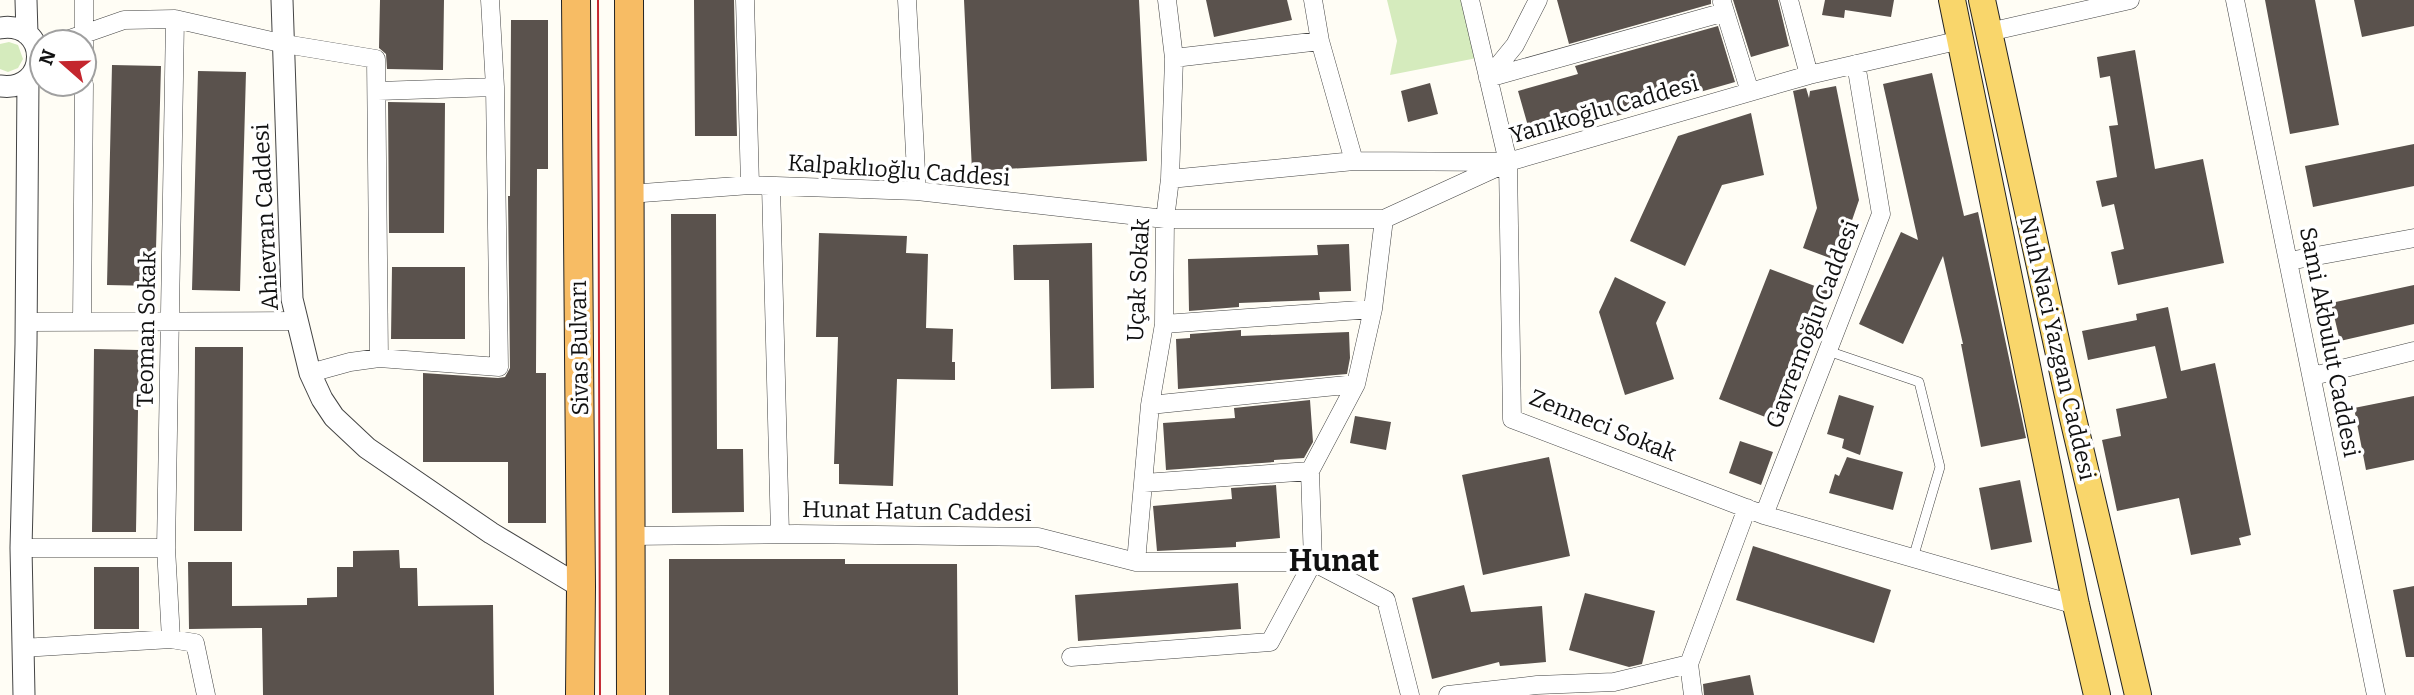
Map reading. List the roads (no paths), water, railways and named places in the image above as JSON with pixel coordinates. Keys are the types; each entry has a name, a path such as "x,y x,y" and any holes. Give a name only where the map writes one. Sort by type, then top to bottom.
{"highway":[{"name":"Sivas Bulvarı","path":"576,0 580,695"},
{"path":"629,0 631,695"}],"main road":[{"name":"Nuh Naci Yazgan Caddesi","path":"1952,0 2076,605 2097,695"},
{"name":"Nuh Naci Yazgan Caddesi","path":"1982,0 2072,414 2138,695"}],"street":[{"path":"26,0 32,28"},
{"path":"84,28 85,0"},
{"name":"Ahievran Caddesi","path":"282,0 291,286 296,321 310,373 321,399 334,416 367,448 491,533 581,587"},
{"path":"310,373 350,362 379,358 499,367 495,87 490,0"},
{"path":"745,0 750,185"},
{"path":"907,0 917,191"},
{"name":"Uçak Sokak","path":"1136,562 1150,405 1164,324 1165,219 1170,179 1174,58 1167,0"},
{"path":"1313,0 1320,41 1354,161"},
{"name":"Zenneci Sokak","path":"1469,0 1508,162 1513,419 1756,511 2076,605"},
{"path":"1488,78 1516,46 1538,0"},
{"path":"1789,0 1809,75"},
{"path":"1989,32 2130,0"},
{"name":"Sami Akbulut Caddesi","path":"2235,0 2376,695"},
{"path":"1488,78 1724,6 1749,92"},
{"path":"98,34 124,20 176,19 285,44 376,59 379,358"},
{"name":"Teoman Sokak","path":"172,639 166,548 176,19"},
{"path":"0,28 10,27 28,39"},
{"name":"Yanıkoğlu Caddesi","path":"1170,179 1354,161 1508,162 1809,75 1961,40"},
{"path":"1174,58 1320,41"},
{"name":"Gavremoğlu Caddesi","path":"1689,664 1828,351 1881,215 1856,64"},
{"path":"0,86 19,85 28,79"},
{"path":"24,695 21,548 28,79"},
{"path":"378,91 495,87"},
{"path":"82,322 84,98"},
{"path":"1071,657 1270,642 1313,562 1310,471 1356,384 1373,309 1384,219 1508,162"},
{"name":"Kalpaklıoğlu Caddesi","path":"629,194 750,185 917,191 1165,219 1384,219"},
{"path":"771,186 780,534"},
{"path":"2289,261 2414,238"},
{"path":"1164,324 1373,309"},
{"path":"26,322 296,321"},
{"path":"2313,376 2414,351"},
{"path":"1150,405 1356,384"},
{"path":"1144,483 1310,471"},
{"name":"Hunat Hatun Caddesi","path":"631,536 780,534 1038,537 1136,562 1313,562 1385,600 1410,695"},
{"path":"21,548 166,548"},
{"path":"22,648 172,639 195,643 206,695"},
{"path":"1448,695 1615,688 1689,664 1693,695"}],"lane":[{"path":"1828,351 1919,382 1940,467 1913,558"}],"tram line":[{"path":"598,0 600,695"}],"district":[{"name":"Hunat","path":"1334,561"}]}
